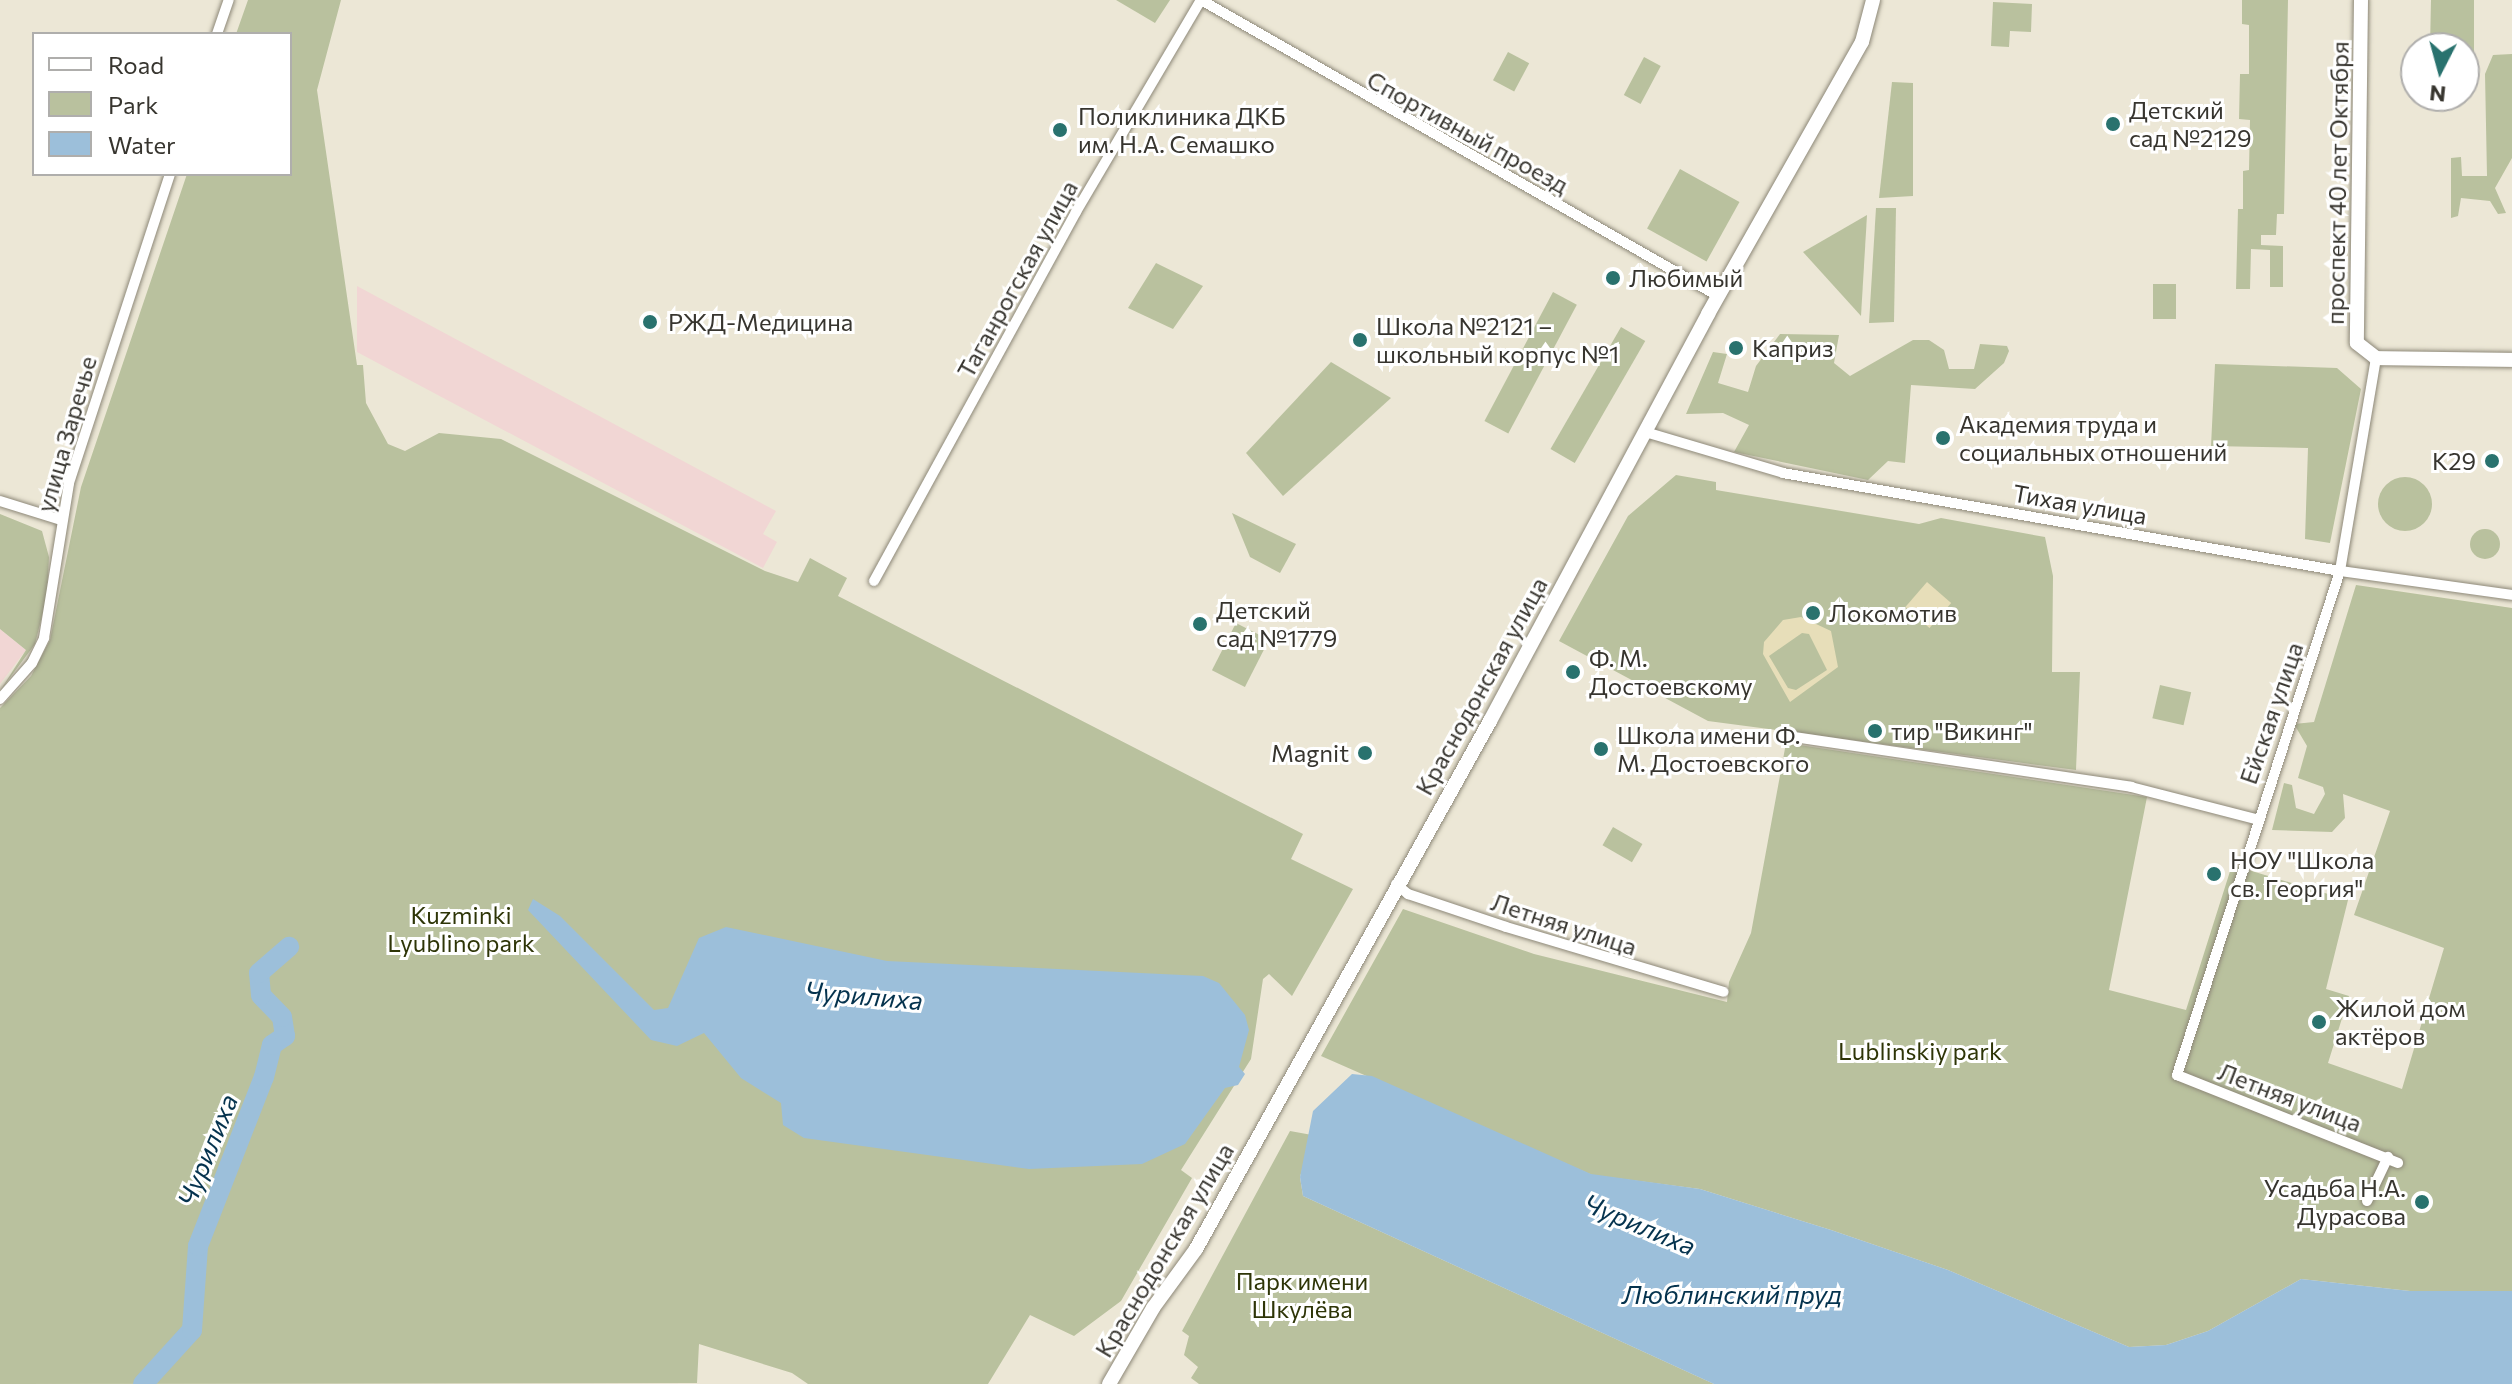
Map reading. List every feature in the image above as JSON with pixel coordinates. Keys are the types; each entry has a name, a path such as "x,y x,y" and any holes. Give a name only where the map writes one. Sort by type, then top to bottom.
{"main road":[{"name":"Краснодонская улица","path":"1109,1384 1153,1308 1196,1249 1718,296 1862,42 1873,0"},
{"name":"проспект 40 лет Октября","path":"2361,0 2357,343 2376,358"},
{"path":"2376,358 2512,360"}],"street":[{"path":"218,32 229,0"},
{"name":"Спортивный проезд","path":"1201,0 1718,296"},
{"name":"Таганрогская улица","path":"874,581 1076,212 1201,0"},
{"name":"улица Заречье","path":"0,699 32,663 44,638 61,520 88,419 169,176"},
{"name":"Ейская улица","path":"2177,1075 2256,819 2340,571 2376,358"},
{"name":"Тихая улица","path":"1645,432 1783,473 2340,571 2512,595"},
{"path":"0,501 61,520"},
{"path":"1794,737 2131,787 2256,819"},
{"name":"Летняя улица","path":"1396,884 1408,894 1506,927 1724,992"},
{"name":"Летняя улица","path":"2177,1075 2393,1160 2367,1201"}],"shaded area":[{"path":"357,286 776,511 763,534 777,542 763,568 357,352"},
{"path":"0,629 26,650 0,684"}],"green space":[{"name":"Kuzminki Lyublino park","path":"248,0 341,0 317,90 357,365 363,365 366,403 388,444 405,451 439,433 501,439 765,571 798,582 810,558 847,578 838,596 1303,834 1291,859 1353,889 1292,996 1269,974 1263,979 1251,1059 1181,1170 1192,1178 1121,1301 1074,1336 1030,1315 988,1384 808,1384 792,1373 699,1344 697,1383 0,1384 0,708 31,676 50,640 81,487 186,176 292,176 292,32 237,32"},
{"path":"1116,0 1170,0 1155,23"},
{"path":"2242,0 2288,0 2284,214 2277,214 2276,235 2261,235 2261,245 2283,246 2283,287 2270,287 2270,250 2251,249 2250,289 2236,289 2238,209 2243,209 2243,171 2249,170 2250,120 2239,119 2240,74 2249,74 2249,25 2242,24"},
{"path":"2431,0 2474,0 2474,32 2430,32"},
{"path":"1993,2 2032,4 2031,32 2010,31 2009,47 1991,46"},
{"path":"1508,52 1529,63 1514,92 1493,80"},
{"path":"2512,54 2512,158 2495,188 2506,213 2498,214 2490,201 2461,198 2458,216 2451,218 2451,158 2461,157 2462,176 2487,176 2485,74 2493,55"},
{"path":"1644,57 1661,66 1641,104 1624,95"},
{"path":"1892,82 1913,83 1913,196 1879,198"},
{"path":"1680,169 1739,202 1707,261 1647,228"},
{"path":"1876,208 1896,208 1894,322 1869,323"},
{"path":"1867,215 1861,316 1803,252"},
{"path":"1156,263 1203,286 1173,329 1128,308"},
{"path":"2153,284 2176,284 2176,319 2153,319"},
{"path":"1553,292 1577,305 1508,434 1484,421"},
{"path":"1621,327 1645,341 1575,463 1550,449"},
{"path":"1780,334 1839,335 1834,363 1850,376 1913,340 1929,340 1944,350 1949,369 1974,369 1980,344 2007,346 2009,351 2004,363 1975,389 1911,385 1905,463 1888,461 1868,480 1734,452 1749,425 1723,413 1686,414 1713,352 1727,354 1718,383 1748,392 1756,366"},
{"path":"1331,362 1391,398 1283,496 1246,453"},
{"path":"2215,364 2337,368 2361,389 2330,543 2305,539 2308,448 2211,446"},
{"name":"Локомотив","path":"1676,475 1716,482 1716,490 1919,524 1941,518 2045,537 2053,576 2052,672 2080,672 2076,770 1708,721 1559,641 1628,516"},
{"path":"2405,477 2424,485 2432,504 2424,523 2405,531 2386,523 2378,504 2386,485"},
{"path":"1232,513 1296,544 1280,573 1250,557"},
{"path":"0,514 42,531 49,557 47,596 35,644 0,691 26,650 0,629"},
{"path":"2485,529 2491,530 2499,538 2499,550 2491,558 2485,559 2479,558 2471,550 2470,544 2471,538 2479,530"},
{"name":"Lublinskiy park","path":"2356,585 2512,608 2512,1291 2410,1291 2301,1279 2208,1331 2166,1345 2129,1347 1948,1270 1831,1230 1700,1189 1592,1175 1321,1056 1403,909 1534,954 1727,1002 1729,982 1751,933 1786,743 2147,797 2109,990 2186,1010 2232,865 2348,900 2326,989 2349,996 2328,1063 2402,1089 2444,948 2354,915 2390,811 2343,794 2345,818 2332,832 2272,830 2284,783 2292,785 2296,808 2314,814 2325,794 2323,787 2298,778 2307,746 2294,724 2314,722"},
{"path":"1236,623 1269,640 1245,687 1212,670"},
{"path":"2160,685 2191,692 2184,725 2152,718"},
{"path":"1613,827 1642,844 1632,862 1602,845"},
{"name":"Парк имени Шкулёва","path":"1290,1131 1312,1135 1300,1177 1303,1196 1714,1384 1199,1384 1191,1378 1198,1367 1184,1355 1189,1336 1182,1331"}],"sand":[{"path":"1927,582 1951,603 1930,628 1905,607"},
{"path":"1801,617 1831,631 1838,667 1790,702 1763,654 1764,642 1783,620","holes":["1802,633 1809,634 1827,670 1796,690 1788,688 1769,656"]}],"water":[{"path":"533,899 560,916 654,1010 668,1008 699,938 726,927 887,961 1203,976 1219,983 1245,1015 1249,1030 1239,1067 1245,1074 1238,1085 1225,1088 1185,1144 1142,1164 1029,1169 804,1138 783,1125 781,1103 741,1078 704,1033 677,1046 651,1040 528,910"},
{"name":"Люблинский пруд","path":"1352,1074 1372,1076 1591,1174 1700,1189 1831,1230 1948,1270 2129,1347 2166,1345 2208,1331 2301,1279 2410,1291 2512,1291 2512,1384 1714,1384 1303,1196 1300,1177 1313,1111"}],"waterway":[{"name":"Чурилиха","path":"143,1384 192,1330 198,1246 264,1077 272,1045 285,1036 282,1017 261,995 259,973 289,947"}],"place":[{"name":"Детский сад №2129","path":"2113,124"},
{"name":"Поликлиника ДКБ им. Н.А. Семашко","path":"1060,130"},
{"name":"Любимый","path":"1613,278"},
{"name":"РЖД-Медицина","path":"650,322"},
{"name":"Школа №2121 – школьный корпус №1","path":"1360,340"},
{"name":"Каприз","path":"1736,348"},
{"name":"Академия труда и социальных отношений","path":"1943,438"},
{"name":"К29","path":"2492,461"},
{"name":"Локомотив","path":"1813,613"},
{"name":"Детский сад №1779","path":"1200,624"},
{"name":"Ф. М. Достоевскому","path":"1573,672"},
{"name":"тир \"Викинг\"","path":"1875,731"},
{"name":"Школа имени Ф. М. Достоевского","path":"1601,749"},
{"name":"Magnit","path":"1365,753"},
{"name":"НОУ \"Школа св. Георгия\"","path":"2214,874"},
{"name":"Жилой дом актёров","path":"2319,1022"},
{"name":"Усадьба Н.А. Дурасова","path":"2422,1202"}]}
